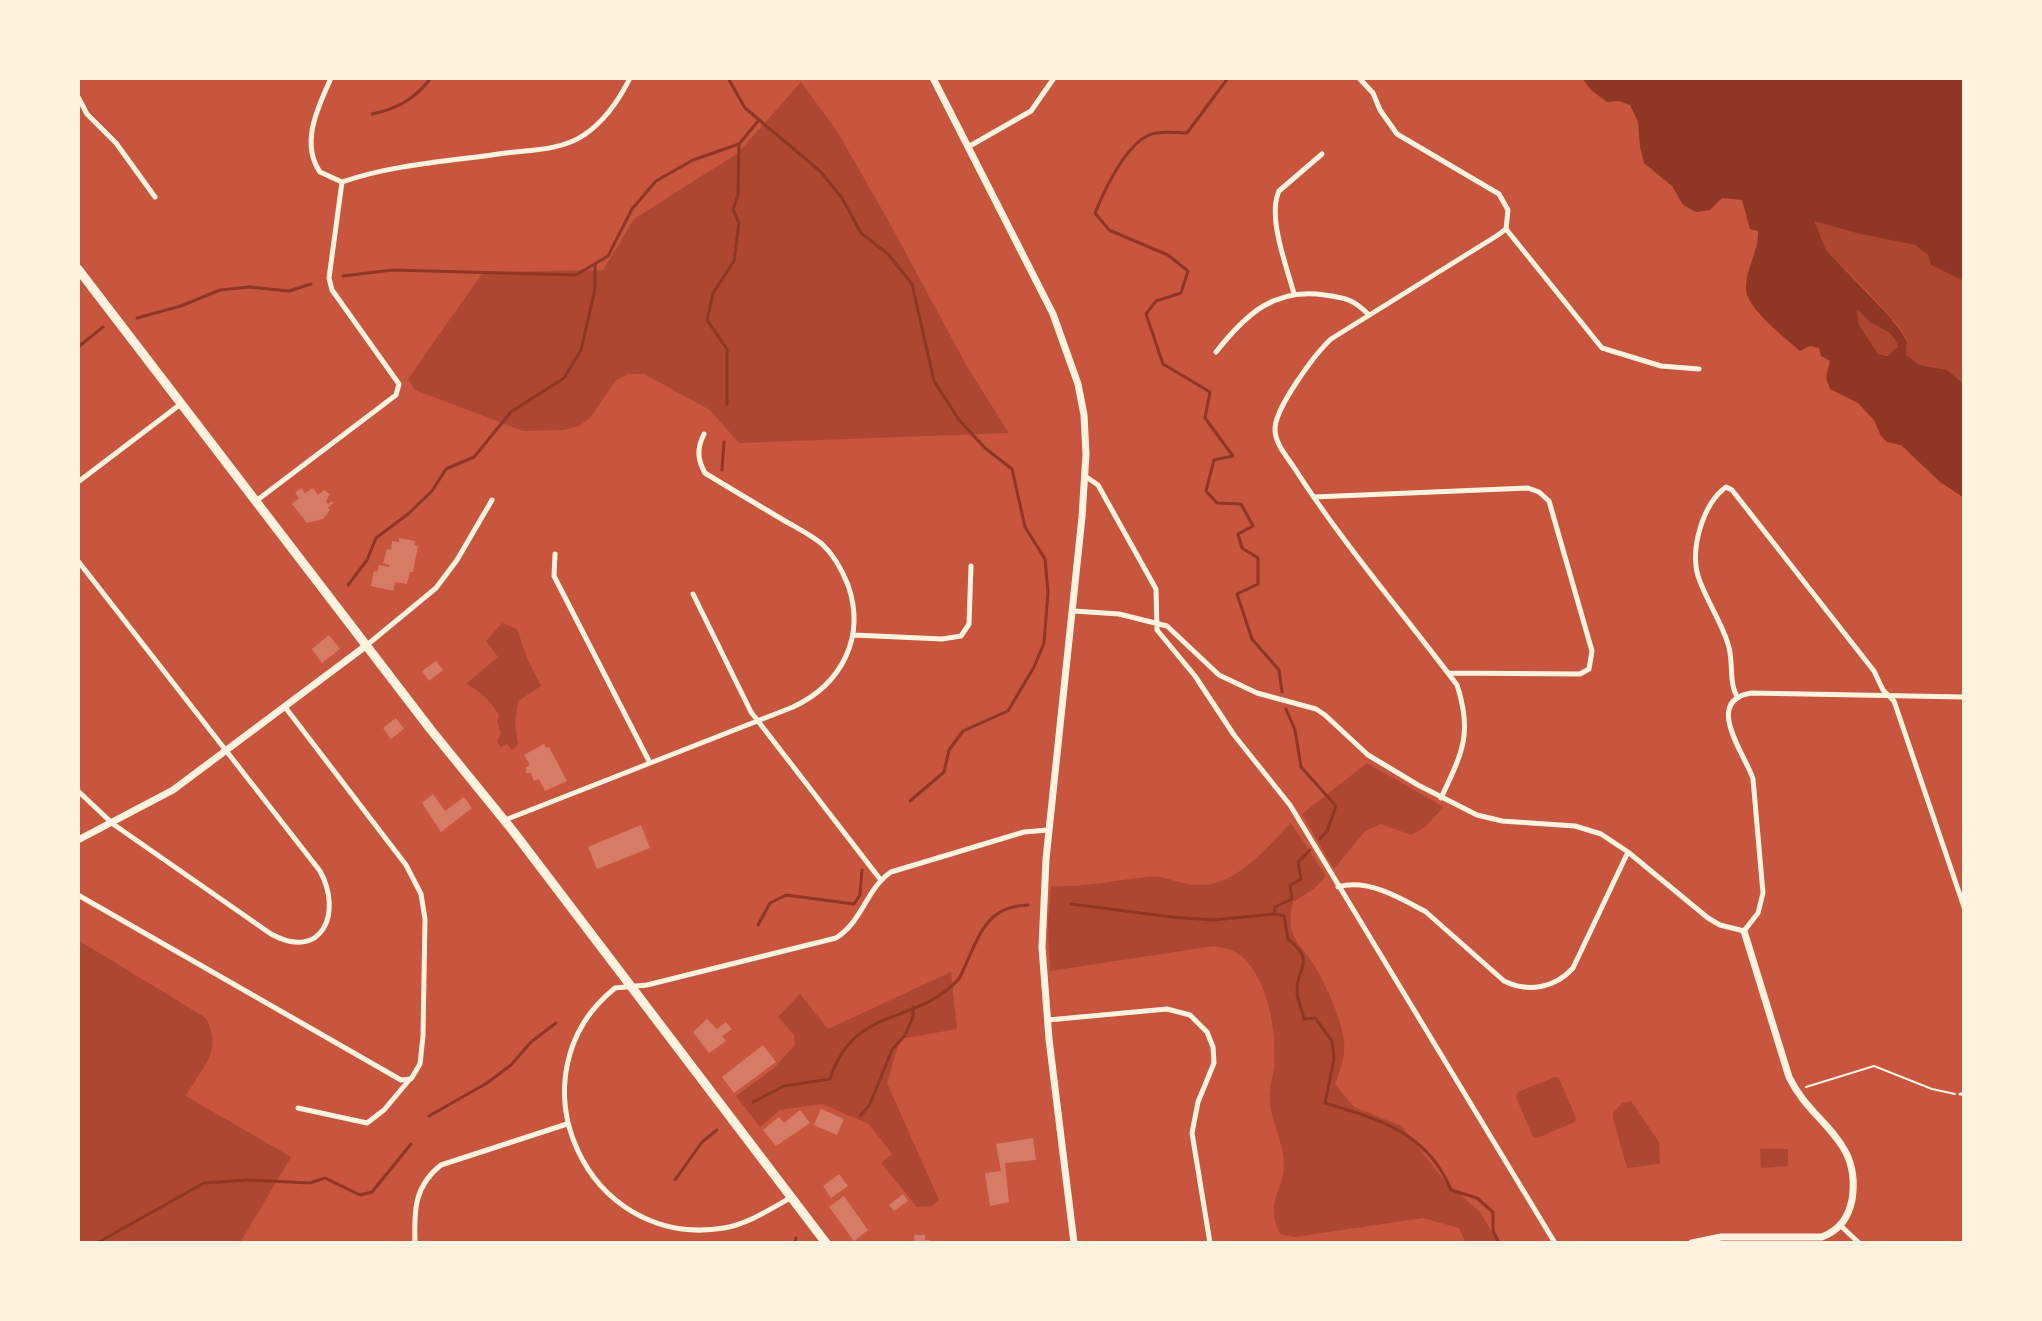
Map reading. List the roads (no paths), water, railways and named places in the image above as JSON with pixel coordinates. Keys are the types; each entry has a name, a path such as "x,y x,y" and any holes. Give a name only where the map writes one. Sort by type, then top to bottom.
{"main road":[{"path":"78,269 826,1243"}],"street":[{"path":"331,78 313,123 312,155 320,172 333,181 342,182 382,170 520,152 571,142 594,127 611,110 630,78"},
{"path":"933,78 1048,303 1071,361 1084,415 1085,476 1074,611 1048,830 1042,947 1074,1243"},
{"path":"968,147 1031,111 1054,78"},
{"path":"1359,78 1373,93 1380,110 1397,134 1499,194 1508,210 1506,229 1602,348 1661,366 1699,369"},
{"path":"78,97 87,114 116,143 155,197"},
{"path":"1294,294 1276,223 1275,199 1279,191 1322,154"},
{"path":"256,501 396,395 399,384 332,290 329,278 342,182"},
{"path":"1441,798 1459,758 1466,730 1457,685 1313,497 1277,440 1275,419 1284,401 1324,346 1340,332 1506,229"},
{"path":"1216,352 1247,316 1294,294 1312,293 1355,301 1369,315"},
{"path":"78,482 183,403"},
{"path":"504,820 799,704 829,682 843,665 854,635 855,619 844,575 819,541 705,473 698,446 704,434"},
{"path":"1085,476 1098,485 1156,589 1157,630 1195,676 1234,735 1290,805 1555,1243"},
{"path":"1738,698 1733,691 1730,648 1697,570 1699,532 1704,515 1723,489 1728,487 1833,617 1889,696 1900,717 1964,907"},
{"path":"1313,497 1528,488 1549,501 1592,651 1589,669 1580,674 1449,673"},
{"path":"78,840 171,791 367,645 436,588 457,560 492,500"},
{"path":"555,554 554,576 650,763"},
{"path":"78,561 320,871 330,893 325,927 312,938 293,942 271,934 113,824 78,791"},
{"path":"854,635 942,639 961,636 969,624 971,566"},
{"path":"693,594 749,709 880,879"},
{"path":"1074,611 1106,612 1157,622 1175,632 1219,675 1257,693 1316,709 1368,755 1441,798 1477,815 1583,828 1601,834 1628,852 1708,918 1744,931"},
{"path":"1744,931 1758,913 1763,890 1753,779 1730,728 1731,709 1738,698 1751,693 1964,697"},
{"path":"285,707 406,865 421,894 425,919 423,1036 420,1064 411,1079 384,1110 367,1123 298,1108"},
{"path":"790,1198 764,1213 722,1228 686,1229 653,1222 623,1206 601,1186 582,1160 567,1124 565,1083 572,1044 586,1018 615,988 647,985 836,938 858,919 880,879 891,872 1024,832 1048,830"},
{"path":"1338,887 1351,884 1366,886 1412,904 1426,912 1504,981 1535,988 1564,978 1573,968 1628,852"},
{"path":"78,895 401,1080 411,1079"},
{"path":"1692,1243 1721,1237 1814,1238 1827,1235 1841,1226 1852,1200 1851,1162 1789,1077 1744,931"},
{"path":"1048,1020 1167,1009 1190,1015 1207,1032 1213,1047 1214,1063 1198,1102 1192,1133 1210,1243"},
{"path":"415,1243 417,1193 434,1170 454,1159 567,1124"},
{"path":"1841,1226 1859,1243"}],"waterway":[{"path":"372,114 405,102 431,78"},
{"path":"728,78 745,108 820,171 842,198 861,233 888,254 912,284 934,381 959,420 985,448 1012,469 1025,527 1045,559 1048,592 1044,643 1034,667 1008,711 963,731 949,750 944,772 910,801"},
{"path":"1228,78 1187,133 1153,133 1132,148 1110,181 1095,213 1109,230 1168,255 1188,271 1181,293 1156,301 1146,314 1163,364 1210,392 1205,418 1233,456 1214,460 1206,491 1217,503 1241,504 1253,526 1238,534 1242,548 1258,558 1258,584 1237,594 1252,639 1279,670 1282,692"},
{"path":"343,276 392,270 576,275 608,256 632,209 656,181 693,160 739,144 759,120"},
{"path":"727,404 727,349 707,320 713,293 734,261 739,223 733,210 738,195 739,144"},
{"path":"348,585 367,560 376,538 432,491 446,469 474,457 511,412 564,378 581,350 595,289 595,264"},
{"path":"137,318 181,306 220,290 249,287 289,291 311,284"},
{"path":"78,347 103,327"},
{"path":"722,470 724,442"},
{"path":"1286,709 1295,730 1301,767 1336,806 1327,831 1320,839"},
{"path":"1310,850 1298,862 1301,879 1290,885 1292,899 1275,907 1274,914 1284,916 1288,939 1304,960 1297,984 1304,1019 1315,1018 1332,1041 1334,1059 1325,1103 1383,1123 1415,1142 1429,1155 1451,1190 1477,1198 1493,1212 1493,1231 1499,1243"},
{"path":"758,925 770,903 786,895 854,904 860,895 862,870"},
{"path":"1071,904 1214,920 1274,914"},
{"path":"753,1102 784,1086 830,1079 841,1055 854,1039 869,1027 940,995 960,978 987,923 1003,910 1028,905"},
{"path":"860,1116 869,1106 892,1050 905,1035 913,1017 913,1007"},
{"path":"429,1116 487,1083 556,1023"},
{"path":"675,1180 702,1142 717,1130"},
{"path":"97,1243 204,1183 248,1180 310,1183 325,1178 360,1195 372,1192 411,1144"},
{"path":"795,1243 796,1238"}]}
